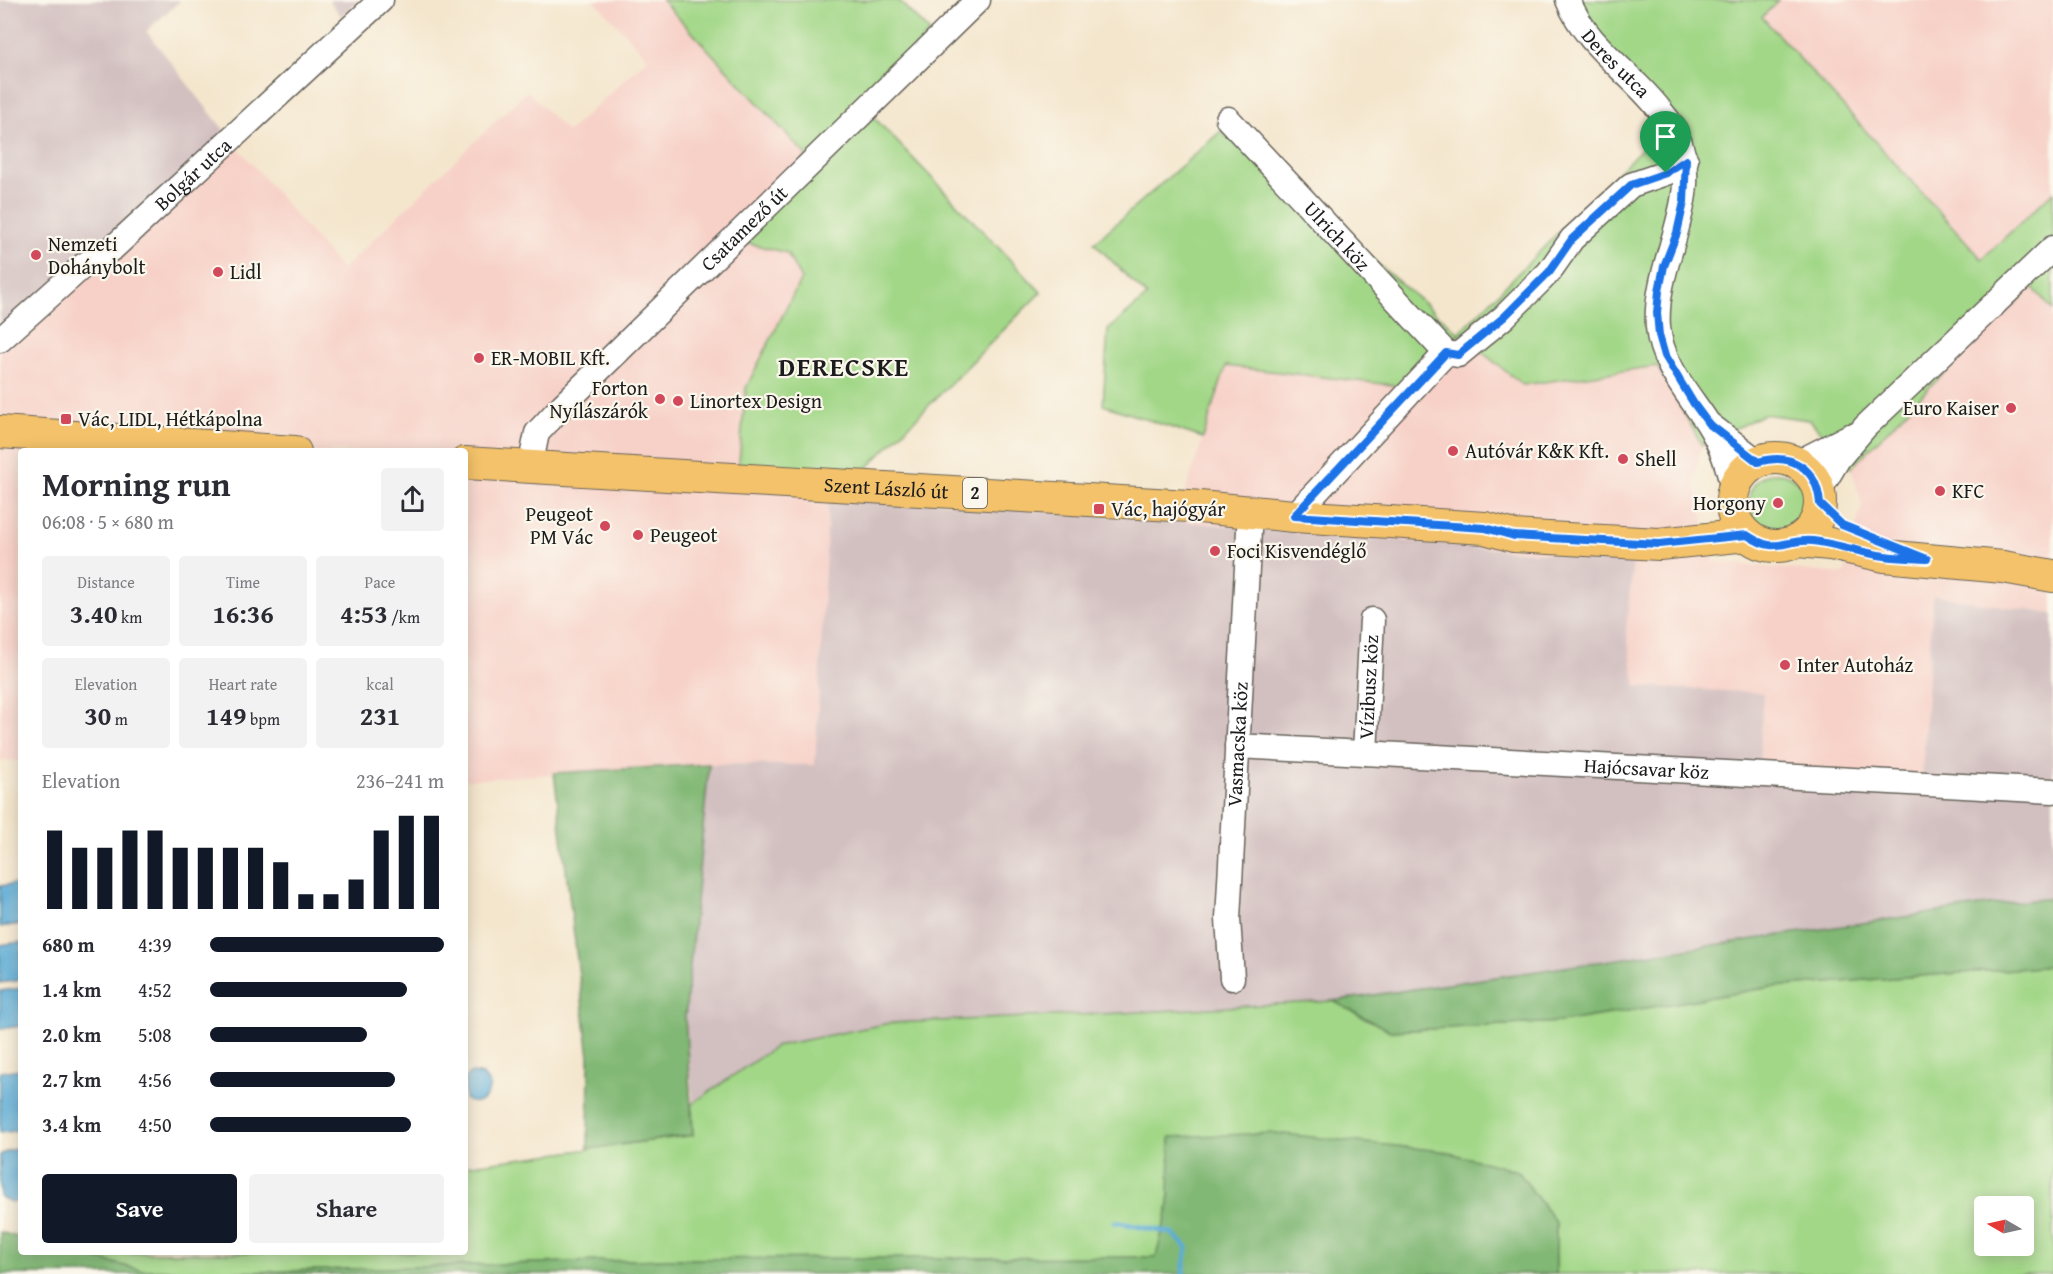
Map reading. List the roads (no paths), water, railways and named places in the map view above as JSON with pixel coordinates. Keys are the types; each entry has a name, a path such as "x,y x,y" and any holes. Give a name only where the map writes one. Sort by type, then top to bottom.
{"main road":[{"path":"0,432 236,448"},
{"path":"1747,535 1737,521 1733,500 1738,481 1758,462 1771,458 1797,463"},
{"name":"Szent László út","path":"468,463 1189,506 1294,516 1485,528"},
{"name":"2","path":"1797,463 1808,472 1820,497 1842,525 1927,559"},
{"path":"1798,541 1814,525 1820,497"},
{"name":"2","path":"1485,528 1506,525 1567,525 1665,530 1699,521 1733,500"},
{"name":"2","path":"1485,528 1514,536 1659,544 1747,535 1771,546 1798,541 1830,544 1884,556 2003,567 2053,576"}],"street":[{"name":"Bolgár utca","path":"0,340 84,265 113,248 381,0"},
{"name":"Csatamező út","path":"530,467 537,432 978,0"},
{"name":"Deres utca","path":"1568,0 1584,30 1652,99 1676,131 1686,160 1684,202 1677,233 1664,266 1657,313 1659,335 1665,356 1708,423"},
{"name":"Ulrich köz","path":"1228,119 1446,353"},
{"path":"1294,516 1446,353 1458,355 1504,317 1549,272 1572,239 1631,185 1666,173 1686,160"},
{"path":"1820,497 1838,459 1866,427 2053,248"},
{"path":"1708,423 1758,462"},
{"path":"1708,423 1730,471 1733,500"},
{"path":"1797,463 1866,427"},
{"name":"Vasmacska köz","path":"1232,978 1228,919 1250,512"},
{"name":"Vízibusz köz","path":"1365,753 1372,620"},
{"name":"Hajócsavar köz","path":"1237,746 2053,791"}],"water":[{"path":"18,883 18,924 0,927 0,886"},
{"path":"18,942 18,980 0,983 0,945"},
{"path":"18,988 18,1026 0,1029 0,991"},
{"path":"18,1069 18,1130 0,1133 0,1072"},
{"path":"472,1073 483,1075 490,1085 487,1096 482,1100 477,1102 468,1100 468,1075"},
{"path":"18,1149 18,1202 11,1202 0,1197 0,1155 9,1150"}],"waterway":[{"path":"1115,1222 1172,1233 1187,1247 1183,1274"}],"place":[{"name":"Nemzeti Dohánybolt","path":"36,255"},
{"name":"Lidl","path":"218,272"},
{"name":"ER-MOBIL Kft.","path":"479,358"},
{"name":"Forton Nyílászárók","path":"660,399"},
{"name":"Linortex Design","path":"678,401"},
{"name":"Euro Kaiser","path":"2011,408"},
{"name":"Vác, LIDL, Hétkápolna","path":"66,419"},
{"name":"Autóvár K&K Kft.","path":"1453,451"},
{"name":"Shell","path":"1623,459"},
{"name":"KFC","path":"1940,491"},
{"name":"Horgony","path":"1778,503"},
{"name":"Vác, hajógyár","path":"1099,509"},
{"name":"Peugeot PM Vác","path":"605,526"},
{"name":"Peugeot","path":"638,535"},
{"name":"Foci Kisvendéglő","path":"1215,551"},
{"name":"Inter Autoház","path":"1785,665"}],"district":[{"name":"DERECSKE","path":"844,367"}]}
